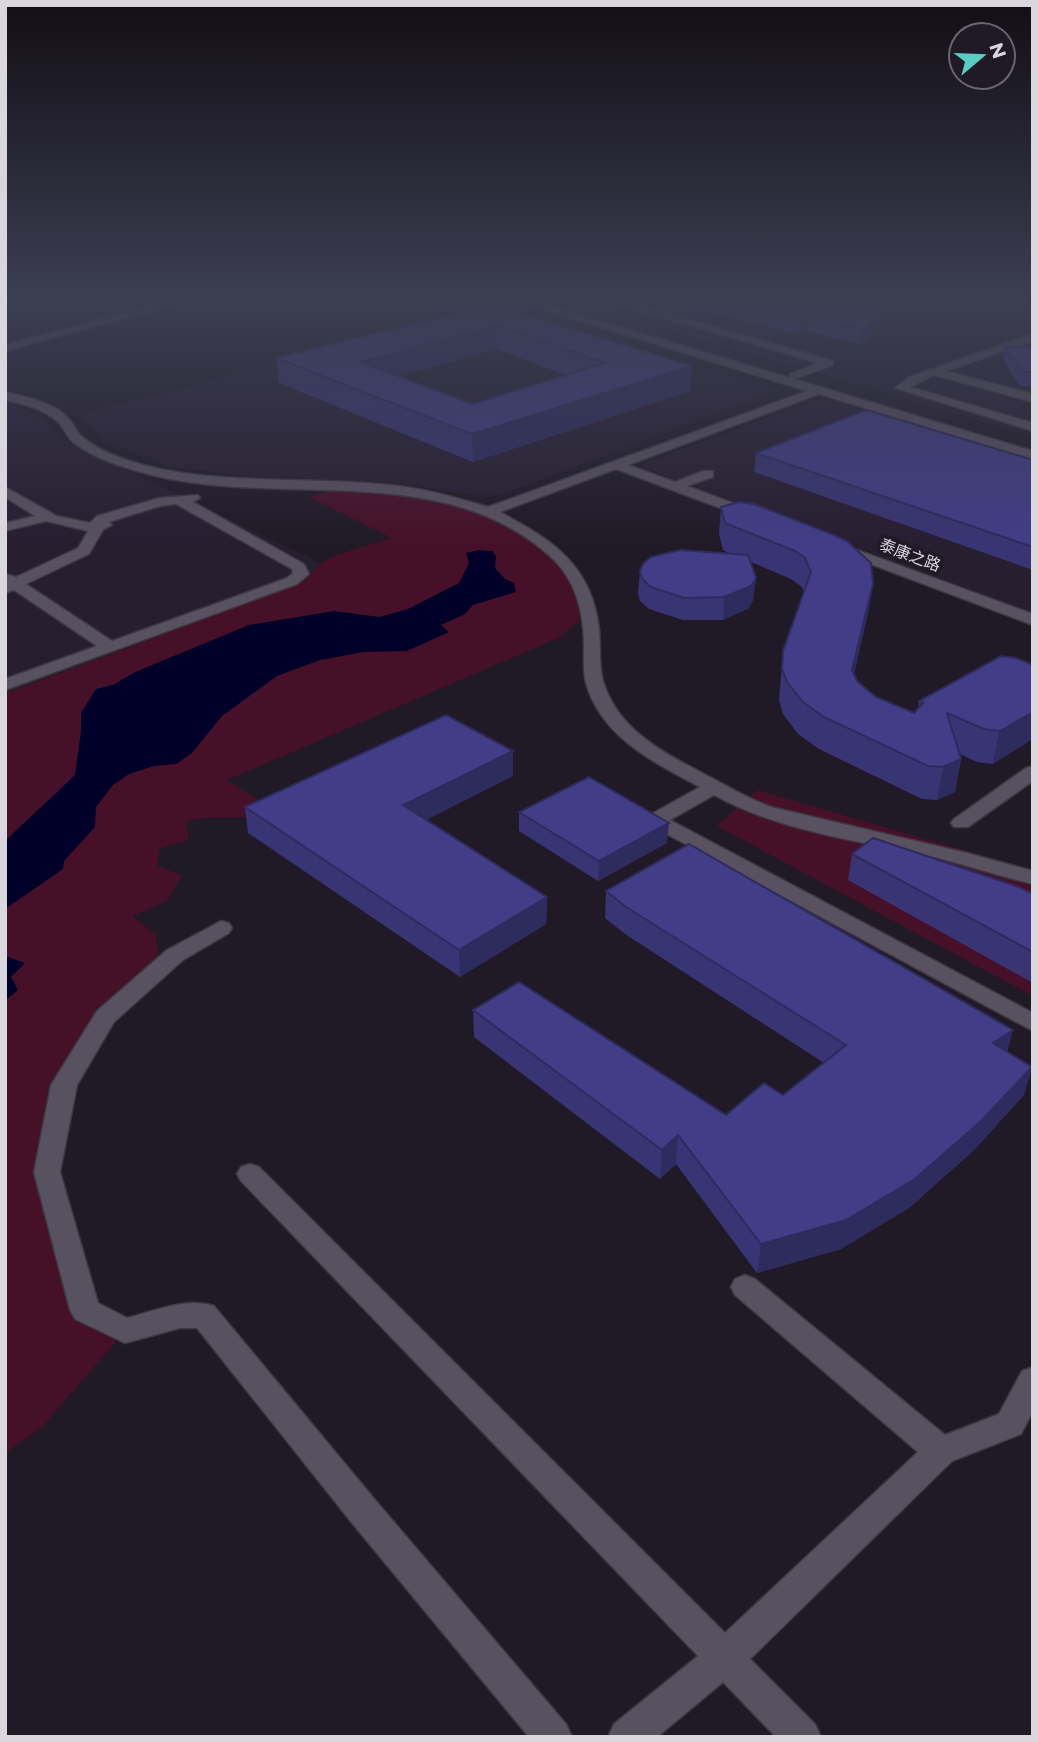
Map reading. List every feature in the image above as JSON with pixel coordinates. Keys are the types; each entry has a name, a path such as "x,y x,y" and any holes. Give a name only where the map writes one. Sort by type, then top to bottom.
{"street":[{"path":"793,382 1033,455"},
{"path":"815,382 1033,446"},
{"path":"907,382 901,388 903,390 1033,427"},
{"path":"926,382 1020,408"},
{"path":"974,382 1033,398"},
{"path":"490,511 819,390"},
{"path":"5,396 26,401 62,419 74,437 106,456 157,472 289,488 403,490 434,495 490,511 532,535 563,559 582,586 590,612 594,682 616,720 658,758 761,811 875,841 985,862 1033,878"},
{"path":"617,465 765,520"},
{"path":"676,486 708,474"},
{"path":"179,500 191,478"},
{"path":"693,480 743,498"},
{"path":"5,491 47,517 75,528 95,527"},
{"path":"9,583 84,551 95,527 102,519 159,502 197,497"},
{"path":"5,685 292,581 301,575 299,567 179,500"},
{"path":"5,527 47,517"},
{"name":"泰康之路","path":"829,544 1033,620"},
{"path":"9,583 110,647"},
{"path":"961,822 1033,772"},
{"path":"714,787 655,820 1033,1023"},
{"path":"222,928 175,955 105,1017 64,1085 47,1172 85,1310 125,1331 180,1316 204,1315 364,1512 553,1737"},
{"path":"250,1174 802,1737"},
{"path":"745,1287 941,1451"},
{"path":"627,1737 726,1657 941,1451 1010,1424 1033,1380"}],"shaded area":[{"path":"204,382 752,382 778,390 501,495 478,496 398,483 256,477 168,467 105,442 79,415"},
{"path":"848,382 1033,382 1033,436"},
{"path":"5,401 44,420 63,440 321,563 305,581 5,694"},
{"path":"811,402 837,402 1033,461 1033,613 642,467 645,463"},
{"path":"372,488 490,511 563,559 590,612 558,638 227,780 268,806 249,817 187,821 188,840 160,848 157,866 182,875 167,901 132,916 156,935 159,969 105,1018 64,1085 47,1172 85,1310 125,1331 41,1428 5,1453 5,694 305,581 321,563 336,555 392,538 309,497 330,491"},
{"path":"757,790 1033,870 1033,996 717,826"}],"water":[{"path":"478,550 493,551 496,556 495,568 505,579 514,583 516,592 473,605 465,614 441,625 449,632 407,651 364,652 320,660 277,676 222,716 192,753 176,764 154,766 129,774 113,785 96,807 95,827 64,861 63,869 5,909 5,841 75,775 81,713 96,689 113,685 135,672 249,625 334,611 379,617 408,609 459,583 469,563 466,553"},
{"path":"5,956 25,963 11,977 18,990 5,1001"}],"building":[{"path":"339,382 414,382 472,404 542,382 639,382 472,434"},
{"path":"866,410 1033,460 1033,547 756,453"},
{"path":"739,502 754,504 847,541 871,563 873,584 852,670 857,681 876,697 914,713 923,703 919,701 1001,656 1016,658 1033,665 1033,712 1000,731 984,729 947,713 961,759 943,767 928,766 824,717 803,702 787,682 782,669 783,651 811,572 805,558 795,551 725,523 721,507"},
{"path":"680,550 748,555 756,578 751,586 724,597 684,598 651,587 642,579 640,571 651,557"},
{"path":"446,715 513,751 403,805 547,897 459,950 245,807"},
{"path":"589,777 669,823 599,861 519,812"},
{"path":"873,838 1033,894 1033,952 852,854"},
{"path":"689,844 1013,1030 993,1043 1032,1067 981,1121 915,1179 846,1220 761,1244 678,1135 662,1150 473,1010 519,982 726,1115 764,1083 783,1095 846,1045 626,907 606,891"}]}
